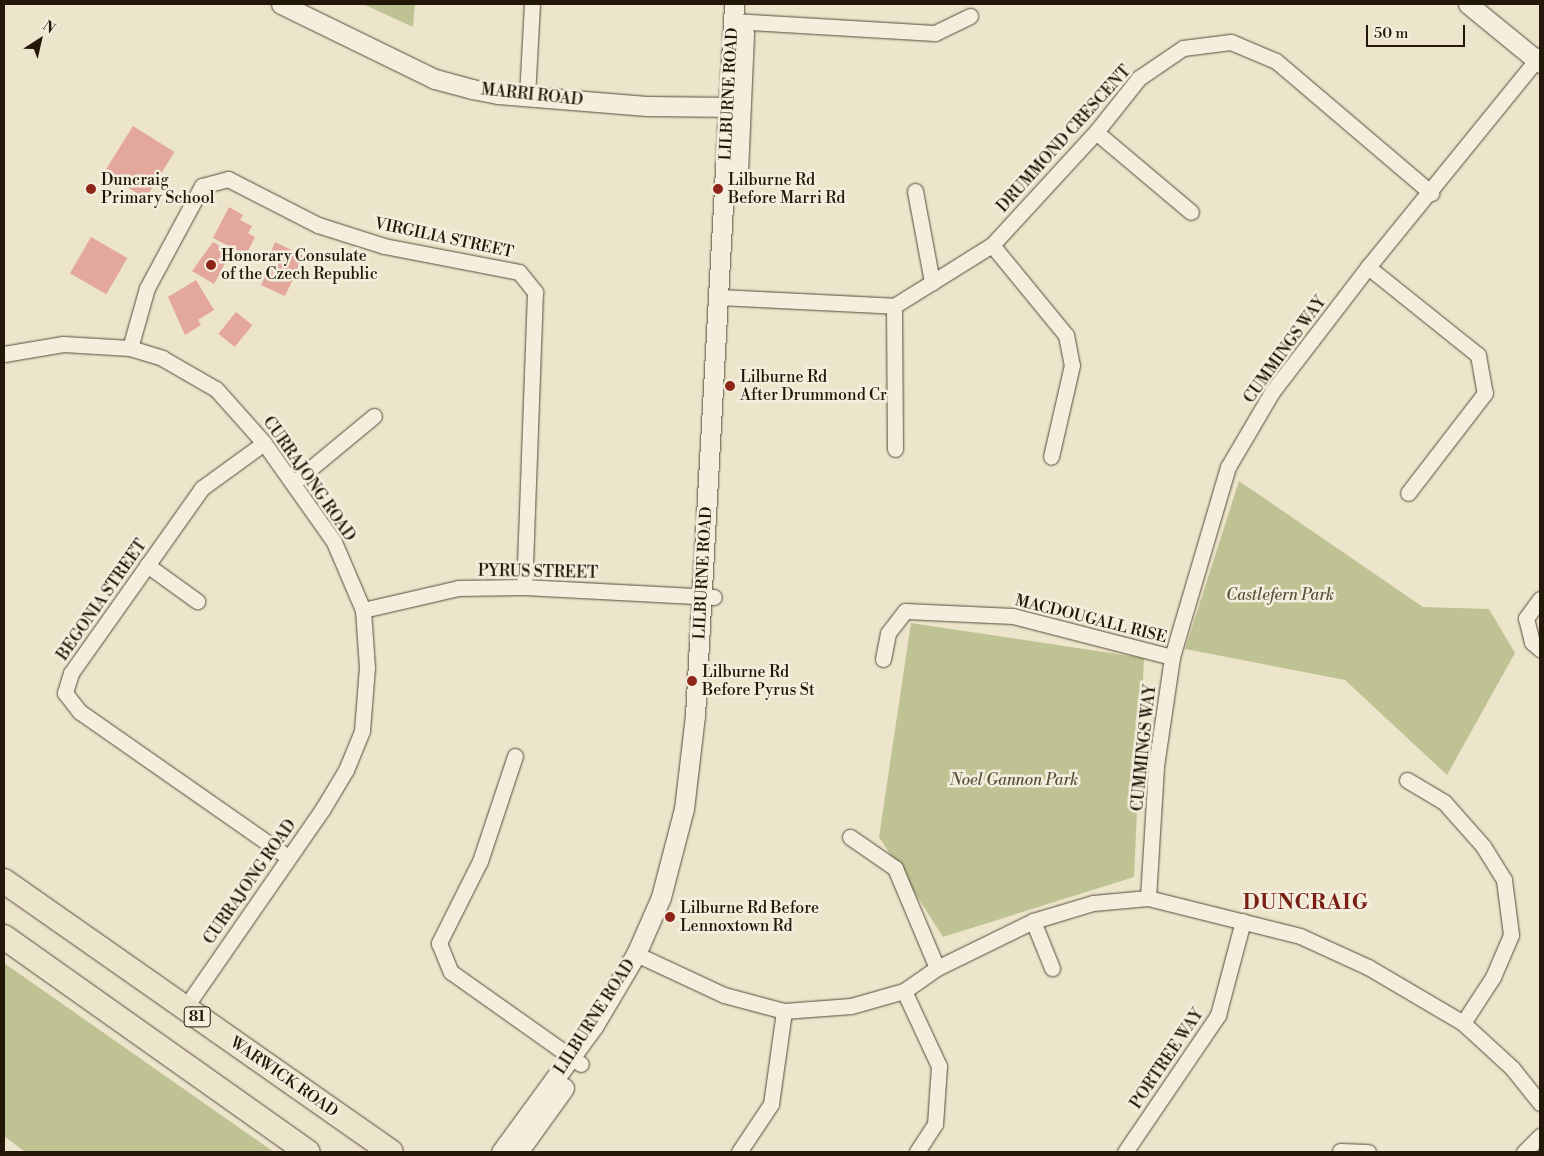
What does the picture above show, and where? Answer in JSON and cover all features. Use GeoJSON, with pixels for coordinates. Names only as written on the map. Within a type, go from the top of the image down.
{"type":"FeatureCollection","features":[{"type":"Feature","properties":{"kind":"main road","name":"WARWICK ROAD"},"geometry":{"type":"LineString","coordinates":[[4,881],[391,1152]]}},
{"type":"Feature","properties":{"kind":"main road"},"geometry":{"type":"LineString","coordinates":[[4,937],[308,1152]]}},
{"type":"Feature","properties":{"kind":"main road"},"geometry":{"type":"LineString","coordinates":[[326,1106],[354,1116],[408,1152]]}},
{"type":"Feature","properties":{"kind":"street","name":"MARRI ROAD"},"geometry":{"type":"LineString","coordinates":[[280,4],[435,79],[498,94],[647,106],[734,107]]}},
{"type":"Feature","properties":{"kind":"street"},"geometry":{"type":"LineString","coordinates":[[528,96],[532,4]]}},
{"type":"Feature","properties":{"kind":"street"},"geometry":{"type":"LineString","coordinates":[[1468,4],[1539,57]]}},
{"type":"Feature","properties":{"kind":"street"},"geometry":{"type":"LineString","coordinates":[[1486,4],[1539,57]]}},
{"type":"Feature","properties":{"kind":"street"},"geometry":{"type":"LineString","coordinates":[[739,13],[935,33],[970,16]]}},
{"type":"Feature","properties":{"kind":"street","name":"LILBURNE ROAD"},"geometry":{"type":"LineString","coordinates":[[518,1152],[664,922],[688,842],[704,727],[708,597],[739,13]]}},
{"type":"Feature","properties":{"kind":"street","name":"DRUMMOND CRESCENT"},"geometry":{"type":"LineString","coordinates":[[894,306],[992,245],[1096,132],[1139,78],[1183,48],[1231,42],[1276,61],[1430,193]]}},
{"type":"Feature","properties":{"kind":"street","name":"CUMMINGS WAY"},"geometry":{"type":"LineString","coordinates":[[1148,898],[1156,766],[1172,657],[1228,467],[1272,392],[1368,267],[1539,57]]}},
{"type":"Feature","properties":{"kind":"street"},"geometry":{"type":"LineString","coordinates":[[1096,132],[1191,212]]}},
{"type":"Feature","properties":{"kind":"street","name":"VIRGILIA STREET"},"geometry":{"type":"LineString","coordinates":[[130,348],[147,288],[202,186],[228,179],[318,225],[384,246],[519,272],[536,292],[524,587]]}},
{"type":"Feature","properties":{"kind":"street"},"geometry":{"type":"LineString","coordinates":[[915,191],[932,282]]}},
{"type":"Feature","properties":{"kind":"street"},"geometry":{"type":"LineString","coordinates":[[992,245],[1066,335],[1072,365],[1051,457]]}},
{"type":"Feature","properties":{"kind":"street"},"geometry":{"type":"LineString","coordinates":[[1368,267],[1478,355],[1482,374],[1485,393],[1408,493]]}},
{"type":"Feature","properties":{"kind":"street"},"geometry":{"type":"LineString","coordinates":[[725,298],[894,306],[895,449]]}},
{"type":"Feature","properties":{"kind":"street","name":"CURRAJONG ROAD"},"geometry":{"type":"LineString","coordinates":[[4,354],[63,344],[130,348],[162,358],[216,389],[264,443],[334,542],[363,610],[367,667],[362,731],[346,770],[322,810],[185,1008]]}},
{"type":"Feature","properties":{"kind":"street"},"geometry":{"type":"LineString","coordinates":[[293,483],[374,416]]}},
{"type":"Feature","properties":{"kind":"street","name":"BEGONIA STREET"},"geometry":{"type":"LineString","coordinates":[[264,443],[202,488],[71,673],[65,693],[80,712],[288,857]]}},
{"type":"Feature","properties":{"kind":"street"},"geometry":{"type":"LineString","coordinates":[[147,565],[196,601]]}},
{"type":"Feature","properties":{"kind":"street","name":"PYRUS STREET"},"geometry":{"type":"LineString","coordinates":[[363,610],[458,588],[524,587],[708,597]]}},
{"type":"Feature","properties":{"kind":"street"},"geometry":{"type":"LineString","coordinates":[[1540,599],[1526,618],[1532,642],[1540,649]]}},
{"type":"Feature","properties":{"kind":"street","name":"MACDOUGALL RISE"},"geometry":{"type":"LineString","coordinates":[[883,659],[888,633],[905,611],[1013,616],[1172,657]]}},
{"type":"Feature","properties":{"kind":"street"},"geometry":{"type":"LineString","coordinates":[[515,756],[480,861],[439,943],[450,972],[576,1060]]}},
{"type":"Feature","properties":{"kind":"street"},"geometry":{"type":"LineString","coordinates":[[1407,780],[1444,802],[1483,846],[1504,880],[1511,935],[1493,977],[1463,1023]]}},
{"type":"Feature","properties":{"kind":"street"},"geometry":{"type":"LineString","coordinates":[[850,837],[895,868],[937,968]]}},
{"type":"Feature","properties":{"kind":"street"},"geometry":{"type":"LineString","coordinates":[[641,957],[724,995],[784,1011],[852,1006],[904,991],[937,968],[1034,921],[1093,903],[1148,898],[1300,936],[1368,966],[1463,1023],[1512,1068],[1540,1103]]}},
{"type":"Feature","properties":{"kind":"street"},"geometry":{"type":"LineString","coordinates":[[1034,921],[1052,968]]}},
{"type":"Feature","properties":{"kind":"street","name":"PORTREE WAY"},"geometry":{"type":"LineString","coordinates":[[1125,1152],[1218,1015],[1243,921]]}},
{"type":"Feature","properties":{"kind":"street"},"geometry":{"type":"LineString","coordinates":[[904,991],[939,1066],[935,1124],[917,1152]]}},
{"type":"Feature","properties":{"kind":"street"},"geometry":{"type":"LineString","coordinates":[[739,1152],[771,1104],[784,1011]]}},
{"type":"Feature","properties":{"kind":"street","name":"LILBURNE ROAD"},"geometry":{"type":"LineString","coordinates":[[501,1152],[576,1060]]}},
{"type":"Feature","properties":{"kind":"street"},"geometry":{"type":"LineString","coordinates":[[1524,1152],[1540,1136]]}},
{"type":"Feature","properties":{"kind":"street"},"geometry":{"type":"LineString","coordinates":[[1340,1152],[1368,1152]]}},
{"type":"Feature","properties":{"kind":"green space"},"geometry":{"type":"Polygon","coordinates":[[[363,4],[415,4],[413,27],[363,4]]]}},
{"type":"Feature","properties":{"kind":"green space","name":"Castlefern Park"},"geometry":{"type":"Polygon","coordinates":[[[1239,481],[1423,607],[1489,609],[1515,653],[1447,775],[1345,680],[1185,649],[1239,481]]]}},
{"type":"Feature","properties":{"kind":"green space","name":"Noel Gannon Park"},"geometry":{"type":"Polygon","coordinates":[[[911,623],[1144,658],[1134,877],[943,937],[879,837],[911,623]]]}},
{"type":"Feature","properties":{"kind":"green space"},"geometry":{"type":"Polygon","coordinates":[[[4,963],[274,1152],[25,1152],[4,1136],[4,963]]]}},
{"type":"Feature","properties":{"kind":"building"},"geometry":{"type":"Polygon","coordinates":[[[133,126],[175,152],[145,199],[104,173],[133,126]]]}},
{"type":"Feature","properties":{"kind":"building"},"geometry":{"type":"Polygon","coordinates":[[[229,207],[243,215],[240,220],[252,226],[248,233],[255,237],[246,255],[213,238],[229,207]]]}},
{"type":"Feature","properties":{"kind":"building"},"geometry":{"type":"Polygon","coordinates":[[[91,237],[127,258],[106,294],[70,273],[91,237]]]}},
{"type":"Feature","properties":{"kind":"building"},"geometry":{"type":"Polygon","coordinates":[[[213,242],[231,252],[214,284],[192,271],[213,242]]]}},
{"type":"Feature","properties":{"kind":"building"},"geometry":{"type":"Polygon","coordinates":[[[275,242],[304,256],[285,296],[261,285],[269,268],[274,271],[279,258],[270,254],[275,242]]]}},
{"type":"Feature","properties":{"kind":"building"},"geometry":{"type":"Polygon","coordinates":[[[196,280],[214,310],[198,320],[201,325],[185,335],[168,297],[196,280]]]}},
{"type":"Feature","properties":{"kind":"building"},"geometry":{"type":"Polygon","coordinates":[[[236,312],[252,325],[235,347],[218,334],[236,312]]]}},
{"type":"Feature","properties":{"kind":"place","name":"Duncraig Primary School"},"geometry":{"type":"Point","coordinates":[91,189]}},
{"type":"Feature","properties":{"kind":"place","name":"Lilburne Rd Before Marri Rd"},"geometry":{"type":"Point","coordinates":[718,189]}},
{"type":"Feature","properties":{"kind":"place","name":"Honorary Consulate of the Czech Republic"},"geometry":{"type":"Point","coordinates":[211,265]}},
{"type":"Feature","properties":{"kind":"place","name":"Lilburne Rd After Drummond Cr"},"geometry":{"type":"Point","coordinates":[730,386]}},
{"type":"Feature","properties":{"kind":"place","name":"Lilburne Rd Before Pyrus St"},"geometry":{"type":"Point","coordinates":[692,681]}},
{"type":"Feature","properties":{"kind":"place","name":"Lilburne Rd Before Lennoxtown Rd"},"geometry":{"type":"Point","coordinates":[670,917]}},
{"type":"Feature","properties":{"kind":"district","name":"DUNCRAIG"},"geometry":{"type":"Point","coordinates":[1306,903]}}]}
